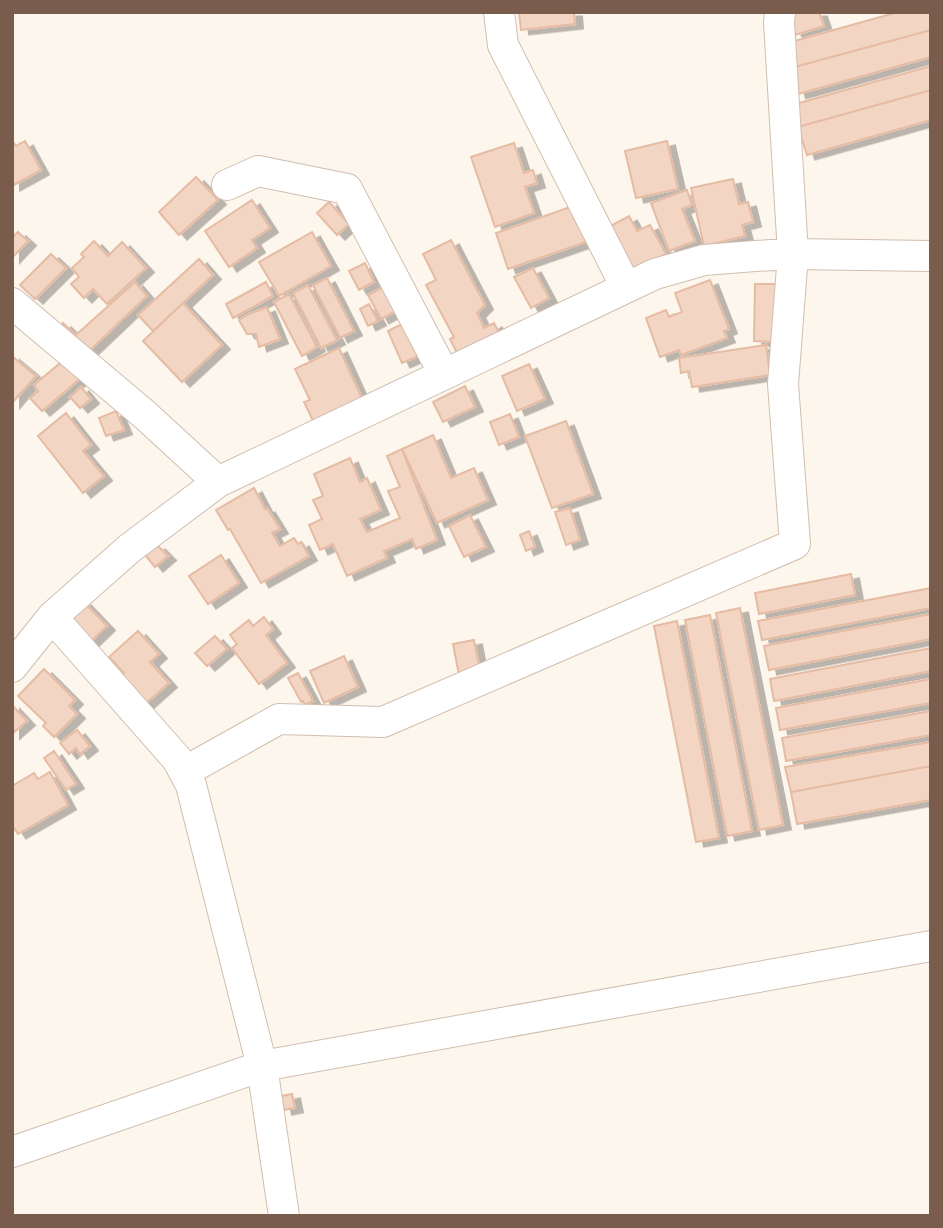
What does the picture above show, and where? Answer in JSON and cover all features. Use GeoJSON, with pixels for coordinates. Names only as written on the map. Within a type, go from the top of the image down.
{"type":"FeatureCollection","features":[{"type":"Feature","properties":{"kind":"street"},"geometry":{"type":"LineString","coordinates":[[499,12],[503,46],[626,287]]}},
{"type":"Feature","properties":{"kind":"street"},"geometry":{"type":"LineString","coordinates":[[184,772],[279,719],[383,722],[795,544],[783,384],[793,254],[780,12]]}},
{"type":"Feature","properties":{"kind":"street"},"geometry":{"type":"LineString","coordinates":[[227,185],[258,171],[347,189],[444,374]]}},
{"type":"Feature","properties":{"kind":"street"},"geometry":{"type":"LineString","coordinates":[[12,667],[52,617],[130,548],[218,482],[655,274],[704,261],[793,254],[931,256]]}},
{"type":"Feature","properties":{"kind":"street"},"geometry":{"type":"LineString","coordinates":[[12,303],[145,414],[218,482]]}},
{"type":"Feature","properties":{"kind":"street"},"geometry":{"type":"LineString","coordinates":[[52,617],[177,759],[191,785],[262,1066],[284,1216]]}},
{"type":"Feature","properties":{"kind":"street"},"geometry":{"type":"LineString","coordinates":[[12,1152],[262,1066],[931,946]]}},
{"type":"Feature","properties":{"kind":"building"},"geometry":{"type":"Polygon","coordinates":[[[519,12],[574,12],[575,24],[521,30],[519,12]]]}},
{"type":"Feature","properties":{"kind":"building"},"geometry":{"type":"Polygon","coordinates":[[[819,12],[824,26],[795,35],[788,13],[819,12]]]}},
{"type":"Feature","properties":{"kind":"building"},"geometry":{"type":"Polygon","coordinates":[[[898,12],[931,12],[931,30],[791,68],[784,44],[898,12]]]}},
{"type":"Feature","properties":{"kind":"building"},"geometry":{"type":"Polygon","coordinates":[[[931,30],[931,57],[798,94],[791,68],[931,30]]]}},
{"type":"Feature","properties":{"kind":"building"},"geometry":{"type":"Polygon","coordinates":[[[931,66],[931,90],[798,127],[792,105],[931,66]]]}},
{"type":"Feature","properties":{"kind":"building"},"geometry":{"type":"Polygon","coordinates":[[[931,90],[931,120],[807,155],[798,127],[931,90]]]}},
{"type":"Feature","properties":{"kind":"building"},"geometry":{"type":"Polygon","coordinates":[[[12,140],[16,146],[25,141],[41,170],[12,186],[12,140]]]}},
{"type":"Feature","properties":{"kind":"building"},"geometry":{"type":"Polygon","coordinates":[[[667,141],[678,189],[636,198],[625,151],[667,141]]]}},
{"type":"Feature","properties":{"kind":"building"},"geometry":{"type":"Polygon","coordinates":[[[514,143],[524,173],[533,170],[537,183],[525,187],[534,213],[495,227],[471,157],[514,143]]]}},
{"type":"Feature","properties":{"kind":"building"},"geometry":{"type":"Polygon","coordinates":[[[196,177],[218,200],[179,235],[159,212],[196,177]]]}},
{"type":"Feature","properties":{"kind":"building"},"geometry":{"type":"Polygon","coordinates":[[[733,179],[739,204],[748,202],[753,222],[742,225],[745,236],[704,246],[691,188],[733,179]]]}},
{"type":"Feature","properties":{"kind":"building"},"geometry":{"type":"Polygon","coordinates":[[[687,190],[692,205],[682,209],[695,241],[669,251],[651,203],[687,190]]]}},
{"type":"Feature","properties":{"kind":"building"},"geometry":{"type":"Polygon","coordinates":[[[252,200],[270,228],[252,240],[257,248],[229,267],[205,231],[252,200]]]}},
{"type":"Feature","properties":{"kind":"building"},"geometry":{"type":"Polygon","coordinates":[[[329,202],[349,224],[337,235],[317,213],[329,202]]]}},
{"type":"Feature","properties":{"kind":"building"},"geometry":{"type":"Polygon","coordinates":[[[573,206],[586,242],[508,269],[496,233],[573,206]]]}},
{"type":"Feature","properties":{"kind":"building"},"geometry":{"type":"Polygon","coordinates":[[[629,216],[637,231],[650,225],[666,254],[630,273],[601,231],[629,216]]]}},
{"type":"Feature","properties":{"kind":"building"},"geometry":{"type":"Polygon","coordinates":[[[18,232],[28,241],[12,258],[12,238],[18,232]]]}},
{"type":"Feature","properties":{"kind":"building"},"geometry":{"type":"Polygon","coordinates":[[[312,232],[331,266],[279,296],[259,262],[312,232]]]}},
{"type":"Feature","properties":{"kind":"building"},"geometry":{"type":"Polygon","coordinates":[[[451,240],[485,305],[477,313],[484,328],[494,323],[499,333],[521,321],[524,326],[460,359],[450,339],[454,337],[426,285],[436,280],[423,254],[451,240]]]}},
{"type":"Feature","properties":{"kind":"building"},"geometry":{"type":"Polygon","coordinates":[[[94,241],[108,256],[122,242],[146,268],[107,304],[93,289],[84,298],[71,284],[79,277],[72,268],[84,257],[81,254],[94,241]]]}},
{"type":"Feature","properties":{"kind":"building"},"geometry":{"type":"Polygon","coordinates":[[[51,254],[66,268],[35,299],[20,285],[51,254]]]}},
{"type":"Feature","properties":{"kind":"building"},"geometry":{"type":"Polygon","coordinates":[[[199,259],[213,275],[153,331],[138,315],[199,259]]]}},
{"type":"Feature","properties":{"kind":"building"},"geometry":{"type":"Polygon","coordinates":[[[365,263],[374,282],[359,290],[349,271],[365,263]]]}},
{"type":"Feature","properties":{"kind":"building"},"geometry":{"type":"Polygon","coordinates":[[[533,268],[549,298],[531,308],[514,277],[533,268]]]}},
{"type":"Feature","properties":{"kind":"building"},"geometry":{"type":"Polygon","coordinates":[[[327,278],[354,331],[340,338],[313,285],[327,278]]]}},
{"type":"Feature","properties":{"kind":"building"},"geometry":{"type":"Polygon","coordinates":[[[710,280],[729,329],[724,331],[727,338],[681,355],[679,350],[660,357],[646,318],[666,310],[669,317],[682,312],[675,293],[710,280]]]}},
{"type":"Feature","properties":{"kind":"building"},"geometry":{"type":"Polygon","coordinates":[[[135,282],[147,296],[85,355],[55,332],[63,323],[76,335],[135,282]]]}},
{"type":"Feature","properties":{"kind":"building"},"geometry":{"type":"Polygon","coordinates":[[[266,282],[273,296],[233,318],[226,304],[266,282]]]}},
{"type":"Feature","properties":{"kind":"building"},"geometry":{"type":"Polygon","coordinates":[[[755,284],[777,284],[776,342],[754,341],[755,284]]]}},
{"type":"Feature","properties":{"kind":"building"},"geometry":{"type":"Polygon","coordinates":[[[308,285],[337,340],[321,348],[293,293],[308,285]]]}},
{"type":"Feature","properties":{"kind":"building"},"geometry":{"type":"Polygon","coordinates":[[[383,287],[396,311],[381,319],[368,295],[383,287]]]}},
{"type":"Feature","properties":{"kind":"building"},"geometry":{"type":"Polygon","coordinates":[[[289,294],[317,347],[302,356],[274,302],[289,294]]]}},
{"type":"Feature","properties":{"kind":"building"},"geometry":{"type":"Polygon","coordinates":[[[183,303],[222,345],[182,382],[143,341],[183,303]]]}},
{"type":"Feature","properties":{"kind":"building"},"geometry":{"type":"Polygon","coordinates":[[[369,304],[378,321],[368,326],[360,309],[369,304]]]}},
{"type":"Feature","properties":{"kind":"building"},"geometry":{"type":"Polygon","coordinates":[[[267,307],[280,339],[259,347],[256,334],[247,334],[239,320],[267,307]]]}},
{"type":"Feature","properties":{"kind":"building"},"geometry":{"type":"Polygon","coordinates":[[[406,322],[421,355],[402,363],[388,331],[406,322]]]}},
{"type":"Feature","properties":{"kind":"building"},"geometry":{"type":"Polygon","coordinates":[[[766,345],[770,375],[692,387],[689,371],[681,373],[679,358],[766,345]]]}},
{"type":"Feature","properties":{"kind":"building"},"geometry":{"type":"Polygon","coordinates":[[[339,348],[365,405],[316,427],[304,402],[310,400],[295,369],[339,348]]]}},
{"type":"Feature","properties":{"kind":"building"},"geometry":{"type":"Polygon","coordinates":[[[12,356],[36,376],[12,403],[12,356]]]}},
{"type":"Feature","properties":{"kind":"building"},"geometry":{"type":"Polygon","coordinates":[[[65,359],[81,378],[42,411],[30,398],[38,391],[34,385],[65,359]]]}},
{"type":"Feature","properties":{"kind":"building"},"geometry":{"type":"Polygon","coordinates":[[[529,364],[545,399],[517,411],[502,376],[529,364]]]}},
{"type":"Feature","properties":{"kind":"building"},"geometry":{"type":"Polygon","coordinates":[[[465,386],[475,407],[443,422],[433,402],[465,386]]]}},
{"type":"Feature","properties":{"kind":"building"},"geometry":{"type":"Polygon","coordinates":[[[81,387],[91,399],[80,408],[70,397],[81,387]]]}},
{"type":"Feature","properties":{"kind":"building"},"geometry":{"type":"Polygon","coordinates":[[[116,411],[124,430],[106,436],[99,418],[116,411]]]}},
{"type":"Feature","properties":{"kind":"building"},"geometry":{"type":"Polygon","coordinates":[[[66,413],[91,445],[83,451],[104,476],[83,493],[38,436],[66,413]]]}},
{"type":"Feature","properties":{"kind":"building"},"geometry":{"type":"Polygon","coordinates":[[[510,414],[519,437],[499,445],[490,422],[510,414]]]}},
{"type":"Feature","properties":{"kind":"building"},"geometry":{"type":"Polygon","coordinates":[[[566,421],[593,494],[552,508],[525,436],[566,421]]]}},
{"type":"Feature","properties":{"kind":"building"},"geometry":{"type":"Polygon","coordinates":[[[433,435],[451,478],[474,468],[488,500],[437,523],[402,449],[433,435]]]}},
{"type":"Feature","properties":{"kind":"building"},"geometry":{"type":"Polygon","coordinates":[[[402,449],[437,540],[416,549],[412,539],[384,551],[387,558],[347,576],[333,544],[320,550],[309,525],[322,519],[313,500],[323,496],[314,474],[350,458],[360,482],[367,478],[381,510],[360,519],[367,532],[400,518],[388,491],[400,487],[387,456],[402,449]]]}},
{"type":"Feature","properties":{"kind":"building"},"geometry":{"type":"Polygon","coordinates":[[[254,488],[280,529],[272,533],[280,546],[294,538],[298,544],[301,542],[309,556],[261,583],[216,510],[254,488]]]}},
{"type":"Feature","properties":{"kind":"building"},"geometry":{"type":"Polygon","coordinates":[[[570,508],[580,540],[566,545],[555,512],[570,508]]]}},
{"type":"Feature","properties":{"kind":"building"},"geometry":{"type":"Polygon","coordinates":[[[470,515],[486,547],[464,557],[449,526],[470,515]]]}},
{"type":"Feature","properties":{"kind":"building"},"geometry":{"type":"Polygon","coordinates":[[[529,531],[535,547],[526,551],[520,535],[529,531]]]}},
{"type":"Feature","properties":{"kind":"building"},"geometry":{"type":"Polygon","coordinates":[[[157,545],[168,556],[155,567],[145,555],[157,545]]]}},
{"type":"Feature","properties":{"kind":"building"},"geometry":{"type":"Polygon","coordinates":[[[221,555],[239,583],[208,604],[189,576],[221,555]]]}},
{"type":"Feature","properties":{"kind":"building"},"geometry":{"type":"Polygon","coordinates":[[[851,574],[855,595],[759,614],[755,593],[851,574]]]}},
{"type":"Feature","properties":{"kind":"building"},"geometry":{"type":"Polygon","coordinates":[[[931,588],[931,608],[762,640],[758,621],[931,588]]]}},
{"type":"Feature","properties":{"kind":"building"},"geometry":{"type":"Polygon","coordinates":[[[83,601],[107,626],[87,645],[63,620],[83,601]]]}},
{"type":"Feature","properties":{"kind":"building"},"geometry":{"type":"Polygon","coordinates":[[[740,608],[783,825],[759,830],[716,613],[740,608]]]}},
{"type":"Feature","properties":{"kind":"building"},"geometry":{"type":"Polygon","coordinates":[[[931,614],[931,639],[769,670],[764,646],[931,614]]]}},
{"type":"Feature","properties":{"kind":"building"},"geometry":{"type":"Polygon","coordinates":[[[710,615],[752,831],[727,836],[685,620],[710,615]]]}},
{"type":"Feature","properties":{"kind":"building"},"geometry":{"type":"Polygon","coordinates":[[[264,617],[273,629],[266,635],[287,663],[259,684],[232,648],[237,644],[230,635],[249,620],[253,626],[264,617]]]}},
{"type":"Feature","properties":{"kind":"building"},"geometry":{"type":"Polygon","coordinates":[[[677,621],[719,838],[696,842],[654,626],[677,621]]]}},
{"type":"Feature","properties":{"kind":"building"},"geometry":{"type":"Polygon","coordinates":[[[138,631],[159,654],[150,662],[169,683],[144,705],[120,678],[124,673],[109,657],[138,631]]]}},
{"type":"Feature","properties":{"kind":"building"},"geometry":{"type":"Polygon","coordinates":[[[215,636],[227,649],[207,666],[195,653],[215,636]]]}},
{"type":"Feature","properties":{"kind":"building"},"geometry":{"type":"Polygon","coordinates":[[[474,640],[480,671],[459,675],[453,644],[474,640]]]}},
{"type":"Feature","properties":{"kind":"building"},"geometry":{"type":"Polygon","coordinates":[[[931,648],[931,671],[774,701],[770,679],[931,648]]]}},
{"type":"Feature","properties":{"kind":"building"},"geometry":{"type":"Polygon","coordinates":[[[344,656],[358,687],[324,703],[310,671],[344,656]]]}},
{"type":"Feature","properties":{"kind":"building"},"geometry":{"type":"Polygon","coordinates":[[[44,669],[75,700],[69,706],[77,714],[54,737],[43,726],[46,723],[18,696],[44,669]]]}},
{"type":"Feature","properties":{"kind":"building"},"geometry":{"type":"Polygon","coordinates":[[[298,673],[313,701],[305,705],[288,678],[298,673]]]}},
{"type":"Feature","properties":{"kind":"building"},"geometry":{"type":"Polygon","coordinates":[[[931,679],[931,703],[780,730],[776,708],[931,679]]]}},
{"type":"Feature","properties":{"kind":"building"},"geometry":{"type":"Polygon","coordinates":[[[12,705],[27,721],[12,734],[12,705]]]}},
{"type":"Feature","properties":{"kind":"building"},"geometry":{"type":"Polygon","coordinates":[[[931,711],[931,735],[786,761],[782,738],[931,711]]]}},
{"type":"Feature","properties":{"kind":"building"},"geometry":{"type":"Polygon","coordinates":[[[77,730],[90,746],[80,754],[76,748],[69,754],[60,743],[77,730]]]}},
{"type":"Feature","properties":{"kind":"building"},"geometry":{"type":"Polygon","coordinates":[[[931,742],[931,766],[791,792],[785,767],[931,742]]]}},
{"type":"Feature","properties":{"kind":"building"},"geometry":{"type":"Polygon","coordinates":[[[54,751],[76,784],[66,790],[44,758],[54,751]]]}},
{"type":"Feature","properties":{"kind":"building"},"geometry":{"type":"Polygon","coordinates":[[[931,766],[931,800],[797,824],[791,792],[931,766]]]}},
{"type":"Feature","properties":{"kind":"building"},"geometry":{"type":"Polygon","coordinates":[[[50,772],[68,805],[18,834],[12,825],[12,786],[34,773],[38,779],[50,772]]]}},
{"type":"Feature","properties":{"kind":"building"},"geometry":{"type":"Polygon","coordinates":[[[292,1094],[295,1108],[284,1110],[281,1096],[292,1094]]]}}]}
